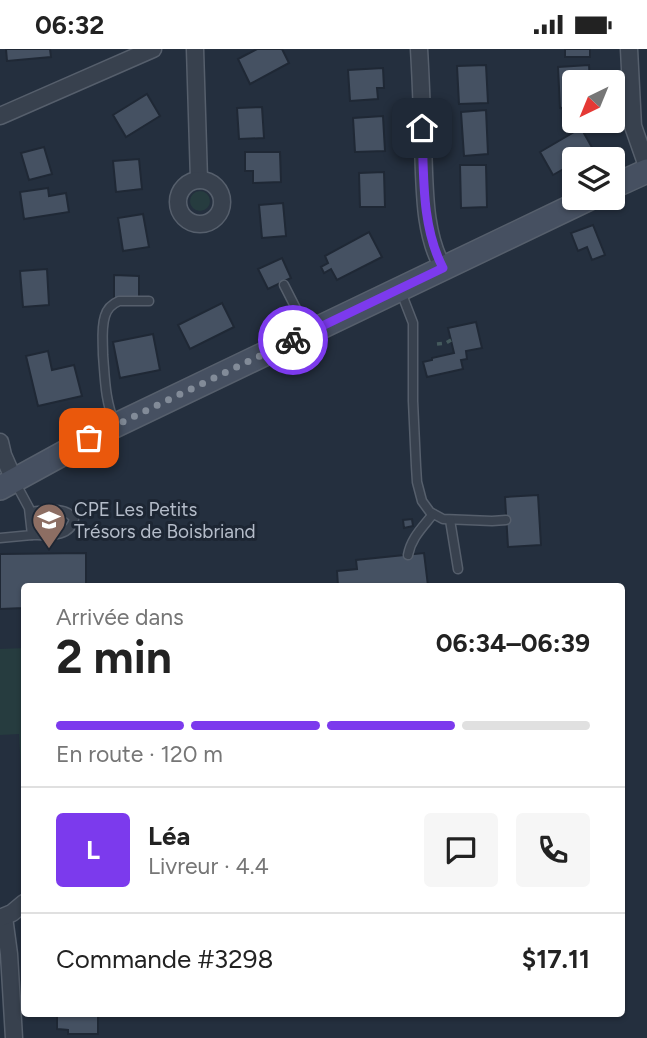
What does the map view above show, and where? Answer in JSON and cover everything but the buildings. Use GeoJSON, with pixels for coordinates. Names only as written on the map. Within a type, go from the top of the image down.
{"type":"FeatureCollection","features":[{"type":"Feature","properties":{"kind":"main road"},"geometry":{"type":"LineString","coordinates":[[625,180],[647,168]]}},
{"type":"Feature","properties":{"kind":"main road"},"geometry":{"type":"LineString","coordinates":[[7,484],[115,425],[565,210]]}},
{"type":"Feature","properties":{"kind":"street"},"geometry":{"type":"LineString","coordinates":[[0,116],[153,49]]}},
{"type":"Feature","properties":{"kind":"street"},"geometry":{"type":"LineString","coordinates":[[195,49],[199,180]]}},
{"type":"Feature","properties":{"kind":"street"},"geometry":{"type":"LineString","coordinates":[[419,49],[426,201],[430,231],[443,268]]}},
{"type":"Feature","properties":{"kind":"street"},"geometry":{"type":"LineString","coordinates":[[629,49],[633,126],[647,168]]}},
{"type":"Feature","properties":{"kind":"street"},"geometry":{"type":"LineString","coordinates":[[0,442],[7,484]]}},
{"type":"Feature","properties":{"kind":"street"},"geometry":{"type":"LineString","coordinates":[[14,1038],[11,954],[2,918],[21,906]]}},
{"type":"Feature","properties":{"kind":"lane"},"geometry":{"type":"LineString","coordinates":[[284,285],[308,333]]}},
{"type":"Feature","properties":{"kind":"lane"},"geometry":{"type":"LineString","coordinates":[[400,289],[413,323],[417,482],[422,501],[433,514],[443,519],[506,520]]}},
{"type":"Feature","properties":{"kind":"lane"},"geometry":{"type":"LineString","coordinates":[[115,425],[105,391],[102,339],[104,320],[106,314],[119,301],[149,301]]}},
{"type":"Feature","properties":{"kind":"lane"},"geometry":{"type":"LineString","coordinates":[[7,484],[30,512],[32,535]]}},
{"type":"Feature","properties":{"kind":"lane"},"geometry":{"type":"LineString","coordinates":[[0,538],[59,534],[72,527],[74,519],[64,511],[30,512]]}},
{"type":"Feature","properties":{"kind":"lane"},"geometry":{"type":"LineString","coordinates":[[408,555],[419,531],[433,514]]}},
{"type":"Feature","properties":{"kind":"lane"},"geometry":{"type":"LineString","coordinates":[[450,520],[458,569]]}},
{"type":"Feature","properties":{"kind":"path"},"geometry":{"type":"LineString","coordinates":[[437,344],[451,340]]}},
{"type":"Feature","properties":{"kind":"green space"},"geometry":{"type":"Polygon","coordinates":[[[196,191],[204,191],[210,201],[204,211],[196,211],[190,205],[190,197],[196,191]]]}},
{"type":"Feature","properties":{"kind":"green space"},"geometry":{"type":"Polygon","coordinates":[[[21,648],[21,770],[19,734],[0,735],[0,649],[21,648]]]}},
{"type":"Feature","properties":{"kind":"way so far"},"geometry":{"type":"LineString","coordinates":[[89,438],[293,340]]}},
{"type":"Feature","properties":{"kind":"place","name":"CPE Les Petits Trésors de Boisbriand"},"geometry":{"type":"Point","coordinates":[49,550]}},
{"type":"Feature","properties":{"kind":"route"},"geometry":{"type":"LineString","coordinates":[[293,340],[443,268],[428,223],[422,128]]}}]}
